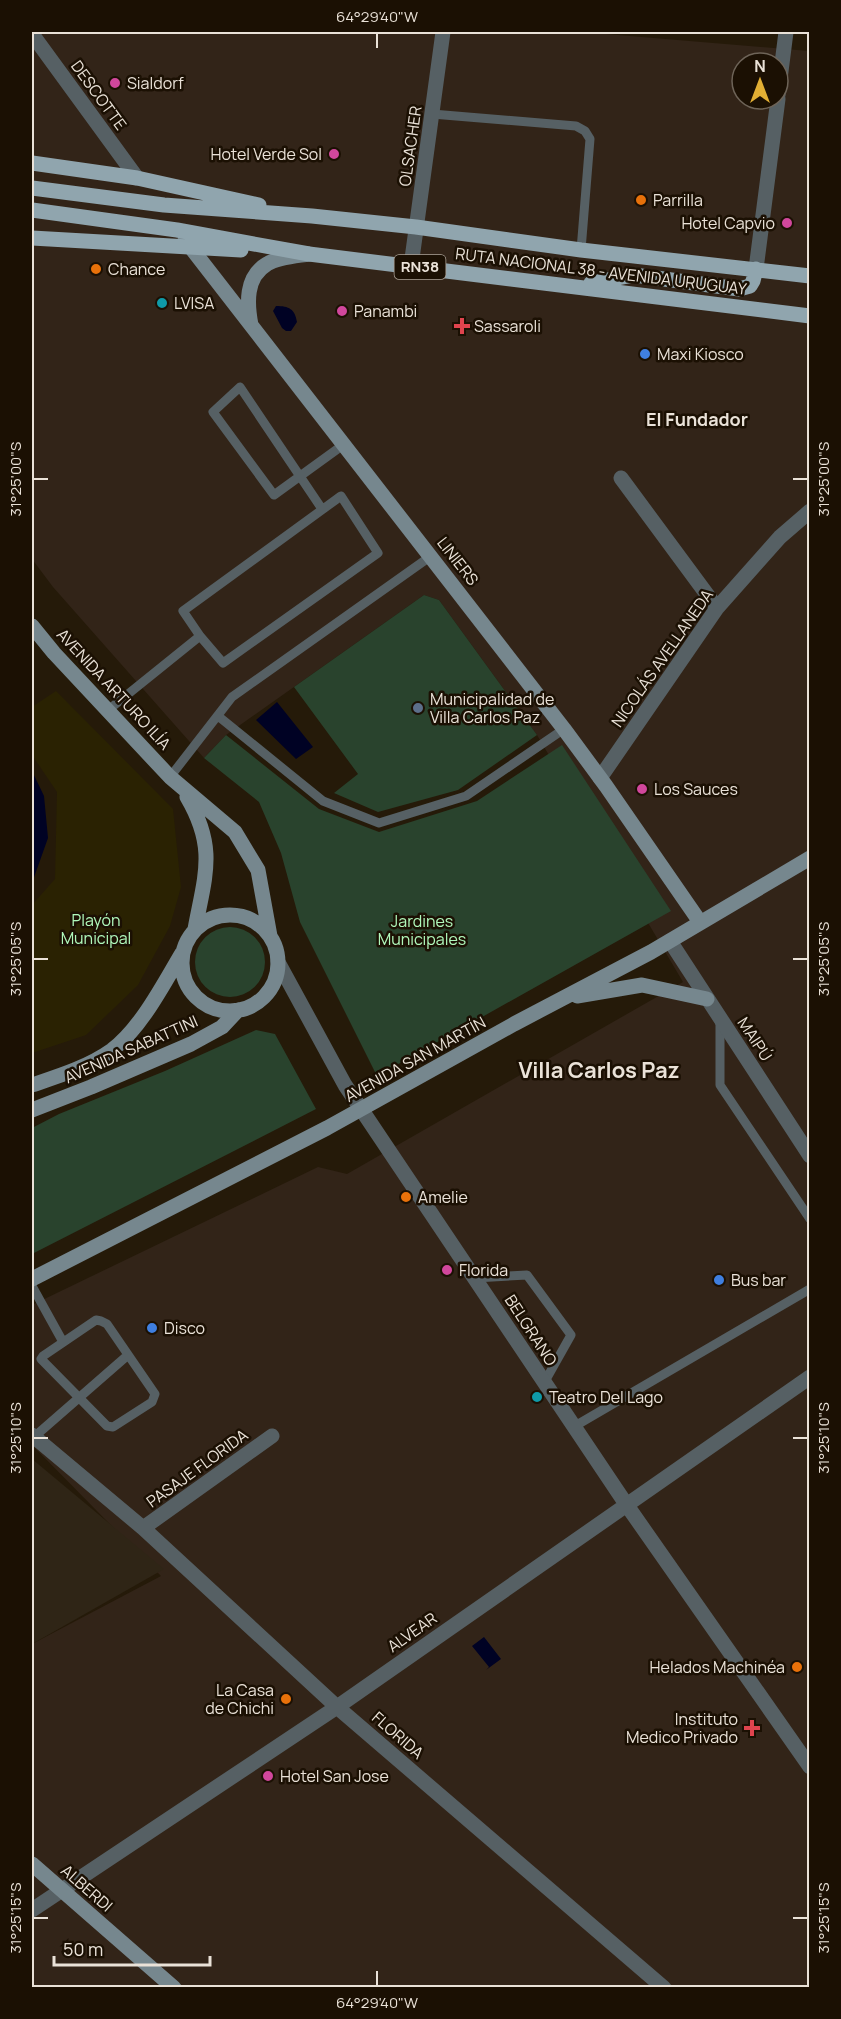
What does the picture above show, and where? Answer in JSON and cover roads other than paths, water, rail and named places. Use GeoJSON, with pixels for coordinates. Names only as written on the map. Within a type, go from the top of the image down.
{"type":"FeatureCollection","features":[{"type":"Feature","properties":{"kind":"main road"},"geometry":{"type":"LineString","coordinates":[[32,163],[137,178],[312,216]]}},
{"type":"Feature","properties":{"kind":"main road","name":"RUTA NACIONAL 38 - AVENIDA URUGUAY"},"geometry":{"type":"LineString","coordinates":[[32,188],[164,205],[312,216],[416,227],[580,250],[810,276]]}},
{"type":"Feature","properties":{"kind":"main road","name":"RUTA NACIONAL 38 - AVENIDA URUGUAY"},"geometry":{"type":"LineString","coordinates":[[32,210],[177,230],[309,254],[810,316]]}},
{"type":"Feature","properties":{"kind":"main road","name":"LINIERS"},"geometry":{"type":"LineString","coordinates":[[177,230],[564,729],[700,922]]}},
{"type":"Feature","properties":{"kind":"main road"},"geometry":{"type":"LineString","coordinates":[[32,238],[309,254]]}},
{"type":"Feature","properties":{"kind":"main road"},"geometry":{"type":"LineString","coordinates":[[251,328],[248,297],[253,279],[267,264],[309,254]]}},
{"type":"Feature","properties":{"kind":"main road"},"geometry":{"type":"LineString","coordinates":[[576,286],[634,275],[739,289],[750,286],[756,269]]}},
{"type":"Feature","properties":{"kind":"main road","name":"AVENIDA ARTURO ILÍA"},"geometry":{"type":"LineString","coordinates":[[32,626],[107,711],[170,777]]}},
{"type":"Feature","properties":{"kind":"main road"},"geometry":{"type":"LineString","coordinates":[[170,777],[235,832],[247,851],[258,870],[270,936],[276,948],[278,962],[277,975],[272,988],[257,1002],[238,1010],[223,1011],[208,1006],[195,997],[186,984],[182,969],[182,953],[195,929],[206,921],[220,916],[234,915],[255,922],[270,936]]}},
{"type":"Feature","properties":{"kind":"main road"},"geometry":{"type":"LineString","coordinates":[[183,789],[198,815],[205,837],[207,858],[195,929]]}},
{"type":"Feature","properties":{"kind":"main road","name":"AVENIDA SAN MARTÍN"},"geometry":{"type":"LineString","coordinates":[[32,1279],[361,1109],[670,941],[810,858]]}},
{"type":"Feature","properties":{"kind":"main road","name":"AVENIDA SABATTINI"},"geometry":{"type":"LineString","coordinates":[[32,1085],[78,1068],[118,1045],[144,1013],[182,953]]}},
{"type":"Feature","properties":{"kind":"main road"},"geometry":{"type":"LineString","coordinates":[[560,1000],[642,986],[707,999]]}},
{"type":"Feature","properties":{"kind":"main road","name":"AVENIDA SABATTINI"},"geometry":{"type":"LineString","coordinates":[[32,1110],[191,1044],[222,1027],[238,1010]]}},
{"type":"Feature","properties":{"kind":"main road","name":"ALBERDI"},"geometry":{"type":"LineString","coordinates":[[32,1864],[174,1988]]}},
{"type":"Feature","properties":{"kind":"street","name":"OLSACHER"},"geometry":{"type":"LineString","coordinates":[[411,266],[443,32]]}},
{"type":"Feature","properties":{"kind":"street"},"geometry":{"type":"LineString","coordinates":[[784,51],[786,32]]}},
{"type":"Feature","properties":{"kind":"street","name":"DESCOTTE"},"geometry":{"type":"LineString","coordinates":[[32,34],[137,178]]}},
{"type":"Feature","properties":{"kind":"street"},"geometry":{"type":"LineString","coordinates":[[756,269],[776,111]]}},
{"type":"Feature","properties":{"kind":"street"},"geometry":{"type":"LineString","coordinates":[[621,478],[717,608]]}},
{"type":"Feature","properties":{"kind":"street","name":"NICOLÁS AVELLANEDA"},"geometry":{"type":"LineString","coordinates":[[600,778],[717,608],[780,537],[810,511]]}},
{"type":"Feature","properties":{"kind":"street","name":"MAIPÚ"},"geometry":{"type":"LineString","coordinates":[[670,941],[810,1156]]}},
{"type":"Feature","properties":{"kind":"street","name":"BELGRANO"},"geometry":{"type":"LineString","coordinates":[[278,962],[345,1085],[626,1504],[810,1767]]}},
{"type":"Feature","properties":{"kind":"street","name":"ALVEAR"},"geometry":{"type":"LineString","coordinates":[[32,1910],[337,1707],[810,1377]]}},
{"type":"Feature","properties":{"kind":"street","name":"FLORIDA"},"geometry":{"type":"LineString","coordinates":[[33,1436],[143,1528],[337,1707],[664,1988]]}},
{"type":"Feature","properties":{"kind":"street","name":"PASAJE FLORIDA"},"geometry":{"type":"LineString","coordinates":[[143,1528],[272,1436]]}},
{"type":"Feature","properties":{"kind":"lane"},"geometry":{"type":"LineString","coordinates":[[432,114],[576,126],[585,131],[590,139],[580,250]]}},
{"type":"Feature","properties":{"kind":"lane"},"geometry":{"type":"LineString","coordinates":[[322,508],[300,476],[240,387],[213,412],[274,495],[300,476],[343,445]]}},
{"type":"Feature","properties":{"kind":"lane"},"geometry":{"type":"LineString","coordinates":[[341,496],[378,553],[223,663],[200,636],[183,611],[341,496]]}},
{"type":"Feature","properties":{"kind":"lane"},"geometry":{"type":"LineString","coordinates":[[170,777],[232,698],[431,556]]}},
{"type":"Feature","properties":{"kind":"lane"},"geometry":{"type":"LineString","coordinates":[[107,711],[200,636]]}},
{"type":"Feature","properties":{"kind":"lane"},"geometry":{"type":"LineString","coordinates":[[218,716],[323,801],[378,823],[466,796],[564,729]]}},
{"type":"Feature","properties":{"kind":"lane"},"geometry":{"type":"LineString","coordinates":[[720,1017],[720,1085],[810,1219]]}},
{"type":"Feature","properties":{"kind":"lane"},"geometry":{"type":"LineString","coordinates":[[475,1278],[528,1275],[571,1335],[544,1383]]}},
{"type":"Feature","properties":{"kind":"lane"},"geometry":{"type":"LineString","coordinates":[[32,1286],[63,1342]]}},
{"type":"Feature","properties":{"kind":"lane"},"geometry":{"type":"LineString","coordinates":[[575,1426],[810,1289]]}},
{"type":"Feature","properties":{"kind":"lane"},"geometry":{"type":"LineString","coordinates":[[96,1320],[107,1324],[128,1355],[155,1394],[152,1402],[113,1426],[109,1426],[42,1362],[43,1356],[96,1320]]}},
{"type":"Feature","properties":{"kind":"lane"},"geometry":{"type":"LineString","coordinates":[[33,1436],[128,1355]]}},
{"type":"Feature","properties":{"kind":"water"},"geometry":{"type":"Polygon","coordinates":[[[276,306],[288,308],[295,314],[297,322],[291,331],[282,328],[273,311],[276,306]]]}},
{"type":"Feature","properties":{"kind":"water"},"geometry":{"type":"Polygon","coordinates":[[[277,702],[313,747],[296,759],[256,720],[277,702]]]}},
{"type":"Feature","properties":{"kind":"water"},"geometry":{"type":"Polygon","coordinates":[[[32,771],[44,796],[48,838],[32,883],[32,771]]]}},
{"type":"Feature","properties":{"kind":"water"},"geometry":{"type":"Polygon","coordinates":[[[484,1637],[501,1659],[486,1670],[489,1667],[472,1646],[484,1637]]]}},
{"type":"Feature","properties":{"kind":"place","name":"Sialdorf"},"geometry":{"type":"Point","coordinates":[115,83]}},
{"type":"Feature","properties":{"kind":"place","name":"Hotel Verde Sol"},"geometry":{"type":"Point","coordinates":[334,154]}},
{"type":"Feature","properties":{"kind":"place","name":"Parrilla"},"geometry":{"type":"Point","coordinates":[641,200]}},
{"type":"Feature","properties":{"kind":"place","name":"Hotel Capvio"},"geometry":{"type":"Point","coordinates":[787,223]}},
{"type":"Feature","properties":{"kind":"place","name":"Chance"},"geometry":{"type":"Point","coordinates":[96,269]}},
{"type":"Feature","properties":{"kind":"place","name":"LVISA"},"geometry":{"type":"Point","coordinates":[162,303]}},
{"type":"Feature","properties":{"kind":"place","name":"Panambi"},"geometry":{"type":"Point","coordinates":[342,311]}},
{"type":"Feature","properties":{"kind":"place","name":"Sassaroli"},"geometry":{"type":"Point","coordinates":[462,326]}},
{"type":"Feature","properties":{"kind":"place","name":"Maxi Kiosco"},"geometry":{"type":"Point","coordinates":[645,354]}},
{"type":"Feature","properties":{"kind":"place","name":"Municipalidad de Villa Carlos Paz"},"geometry":{"type":"Point","coordinates":[418,708]}},
{"type":"Feature","properties":{"kind":"place","name":"Los Sauces"},"geometry":{"type":"Point","coordinates":[642,789]}},
{"type":"Feature","properties":{"kind":"place","name":"Amelie"},"geometry":{"type":"Point","coordinates":[406,1197]}},
{"type":"Feature","properties":{"kind":"place","name":"Florida"},"geometry":{"type":"Point","coordinates":[447,1270]}},
{"type":"Feature","properties":{"kind":"place","name":"Bus bar"},"geometry":{"type":"Point","coordinates":[719,1280]}},
{"type":"Feature","properties":{"kind":"place","name":"Disco"},"geometry":{"type":"Point","coordinates":[152,1328]}},
{"type":"Feature","properties":{"kind":"place","name":"Teatro Del Lago"},"geometry":{"type":"Point","coordinates":[537,1397]}},
{"type":"Feature","properties":{"kind":"place","name":"Helados Machinéa"},"geometry":{"type":"Point","coordinates":[797,1667]}},
{"type":"Feature","properties":{"kind":"place","name":"La Casa de Chichi"},"geometry":{"type":"Point","coordinates":[286,1699]}},
{"type":"Feature","properties":{"kind":"place","name":"Instituto Medico Privado"},"geometry":{"type":"Point","coordinates":[752,1728]}},
{"type":"Feature","properties":{"kind":"place","name":"Hotel San Jose"},"geometry":{"type":"Point","coordinates":[268,1776]}},
{"type":"Feature","properties":{"kind":"district","name":"El Fundador"},"geometry":{"type":"Point","coordinates":[697,420]}},
{"type":"Feature","properties":{"kind":"district","name":"Villa Carlos Paz"},"geometry":{"type":"Point","coordinates":[599,1070]}},
{"type":"Feature","properties":{"kind":"park label","name":"Playón Municipal"},"geometry":{"type":"Point","coordinates":[96,929]}},
{"type":"Feature","properties":{"kind":"park label","name":"Jardines Municipales"},"geometry":{"type":"Point","coordinates":[422,930]}}]}
